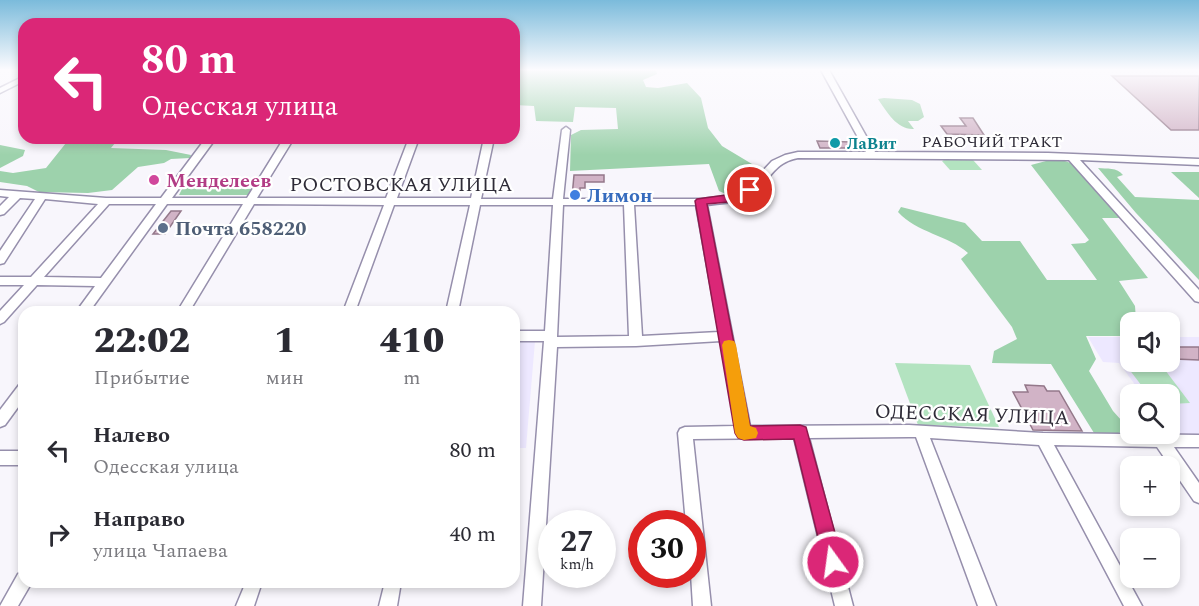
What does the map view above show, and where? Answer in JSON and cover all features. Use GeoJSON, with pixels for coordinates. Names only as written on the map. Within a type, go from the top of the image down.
{"type":"FeatureCollection","features":[{"type":"Feature","properties":{"kind":"street"},"geometry":{"type":"LineString","coordinates":[[840,98],[872,156]]}},
{"type":"Feature","properties":{"kind":"street"},"geometry":{"type":"LineString","coordinates":[[532,606],[551,339],[558,202],[566,130]]}},
{"type":"Feature","properties":{"kind":"street"},"geometry":{"type":"LineString","coordinates":[[86,306],[207,144]]}},
{"type":"Feature","properties":{"kind":"street"},"geometry":{"type":"LineString","coordinates":[[187,306],[285,144]]}},
{"type":"Feature","properties":{"kind":"street"},"geometry":{"type":"LineString","coordinates":[[351,306],[412,144]]}},
{"type":"Feature","properties":{"kind":"street"},"geometry":{"type":"LineString","coordinates":[[453,306],[488,144]]}},
{"type":"Feature","properties":{"kind":"street","name":"РАБОЧИЙ ТРАКТ"},"geometry":{"type":"LineString","coordinates":[[785,157],[810,154],[1072,157],[1199,162]]}},
{"type":"Feature","properties":{"kind":"street","name":"РОСТОВСКАЯ УЛИЦА"},"geometry":{"type":"LineString","coordinates":[[0,193],[106,201],[474,203],[701,201],[728,199],[750,190],[768,168],[785,157]]}},
{"type":"Feature","properties":{"kind":"street"},"geometry":{"type":"LineString","coordinates":[[1072,157],[1199,298]]}},
{"type":"Feature","properties":{"kind":"street"},"geometry":{"type":"LineString","coordinates":[[0,212],[16,196]]}},
{"type":"Feature","properties":{"kind":"street"},"geometry":{"type":"LineString","coordinates":[[0,260],[41,197]]}},
{"type":"Feature","properties":{"kind":"street"},"geometry":{"type":"LineString","coordinates":[[0,319],[106,201]]}},
{"type":"Feature","properties":{"kind":"street"},"geometry":{"type":"LineString","coordinates":[[701,201],[744,433]]}},
{"type":"Feature","properties":{"kind":"street"},"geometry":{"type":"LineString","coordinates":[[629,202],[636,341]]}},
{"type":"Feature","properties":{"kind":"street"},"geometry":{"type":"LineString","coordinates":[[0,281],[103,282]]}},
{"type":"Feature","properties":{"kind":"street"},"geometry":{"type":"LineString","coordinates":[[520,336],[636,341],[727,336]]}},
{"type":"Feature","properties":{"kind":"street"},"geometry":{"type":"LineString","coordinates":[[0,421],[18,397]]}},
{"type":"Feature","properties":{"kind":"street","name":"ОДЕССКАЯ УЛИЦА"},"geometry":{"type":"LineString","coordinates":[[702,606],[685,433],[909,431],[1043,439],[1120,439]]}},
{"type":"Feature","properties":{"kind":"street"},"geometry":{"type":"LineString","coordinates":[[800,432],[844,606]]}},
{"type":"Feature","properties":{"kind":"street"},"geometry":{"type":"LineString","coordinates":[[921,433],[987,606]]}},
{"type":"Feature","properties":{"kind":"street"},"geometry":{"type":"LineString","coordinates":[[1043,439],[1133,606]]}},
{"type":"Feature","properties":{"kind":"street","name":"ОДЕССКАЯ УЛИЦА"},"geometry":{"type":"LineString","coordinates":[[1180,440],[1199,441]]}},
{"type":"Feature","properties":{"kind":"street"},"geometry":{"type":"LineString","coordinates":[[1163,444],[1199,496]]}},
{"type":"Feature","properties":{"kind":"street"},"geometry":{"type":"LineString","coordinates":[[0,458],[18,458]]}},
{"type":"Feature","properties":{"kind":"street"},"geometry":{"type":"LineString","coordinates":[[8,606],[19,588]]}},
{"type":"Feature","properties":{"kind":"street"},"geometry":{"type":"LineString","coordinates":[[245,606],[252,588]]}},
{"type":"Feature","properties":{"kind":"street"},"geometry":{"type":"LineString","coordinates":[[387,606],[392,588]]}},
{"type":"Feature","properties":{"kind":"shaded area"},"geometry":{"type":"Polygon","coordinates":[[[1088,337],[1120,337],[1120,364],[1103,362],[1088,337]]]}},
{"type":"Feature","properties":{"kind":"shaded area"},"geometry":{"type":"Polygon","coordinates":[[[1180,337],[1199,337],[1199,436],[1180,435],[1180,384],[1135,384],[1126,372],[1180,372],[1180,337]]]}},
{"type":"Feature","properties":{"kind":"shaded area"},"geometry":{"type":"Polygon","coordinates":[[[520,341],[535,341],[526,448],[520,448],[520,341]]]}},
{"type":"Feature","properties":{"kind":"green space"},"geometry":{"type":"Polygon","coordinates":[[[520,98],[701,98],[708,128],[722,146],[757,167],[744,187],[728,195],[719,191],[709,164],[570,171],[571,135],[581,130],[618,129],[616,108],[575,107],[573,122],[536,121],[534,106],[520,105],[520,98]]]}},
{"type":"Feature","properties":{"kind":"green space"},"geometry":{"type":"Polygon","coordinates":[[[878,99],[912,100],[920,104],[924,117],[918,121],[908,121],[914,129],[902,127],[878,99]]]}},
{"type":"Feature","properties":{"kind":"green space"},"geometry":{"type":"Polygon","coordinates":[[[65,144],[114,144],[111,148],[166,150],[191,155],[190,158],[171,159],[164,163],[138,167],[112,190],[88,193],[39,192],[27,186],[0,182],[0,171],[13,173],[46,168],[65,144]]]}},
{"type":"Feature","properties":{"kind":"green space"},"geometry":{"type":"Polygon","coordinates":[[[0,145],[25,150],[23,156],[0,168],[0,145]]]}},
{"type":"Feature","properties":{"kind":"green space"},"geometry":{"type":"Polygon","coordinates":[[[973,160],[982,170],[950,170],[942,161],[973,160]]]}},
{"type":"Feature","properties":{"kind":"green space"},"geometry":{"type":"Polygon","coordinates":[[[1046,161],[1065,161],[1076,165],[1122,218],[1102,218],[1148,278],[1119,281],[1135,306],[1135,312],[1120,312],[1120,336],[1086,336],[1096,359],[1089,371],[1120,419],[1120,433],[1094,433],[1051,364],[992,363],[994,351],[1017,339],[1012,327],[961,259],[968,253],[951,242],[914,225],[898,212],[901,207],[965,223],[982,241],[1020,241],[1047,280],[1097,280],[1071,244],[1085,243],[1089,240],[1031,165],[1046,161]]]}},
{"type":"Feature","properties":{"kind":"green space"},"geometry":{"type":"Polygon","coordinates":[[[1098,168],[1121,172],[1123,175],[1117,177],[1135,197],[1199,200],[1199,280],[1136,213],[1098,168]]]}},
{"type":"Feature","properties":{"kind":"green space"},"geometry":{"type":"Polygon","coordinates":[[[1171,172],[1199,172],[1199,198],[1171,172]]]}},
{"type":"Feature","properties":{"kind":"green space"},"geometry":{"type":"Polygon","coordinates":[[[185,183],[194,183],[204,187],[252,189],[248,195],[179,195],[185,183]]]}},
{"type":"Feature","properties":{"kind":"green space"},"geometry":{"type":"Polygon","coordinates":[[[895,363],[970,365],[999,427],[918,425],[895,363]]]}},
{"type":"Feature","properties":{"kind":"green space"},"geometry":{"type":"Polygon","coordinates":[[[1131,372],[1167,372],[1176,384],[1140,384],[1131,372]]]}},
{"type":"Feature","properties":{"kind":"green space"},"geometry":{"type":"Polygon","coordinates":[[[1180,390],[1190,403],[1180,404],[1180,390]]]}},
{"type":"Feature","properties":{"kind":"building"},"geometry":{"type":"Polygon","coordinates":[[[1136,98],[1199,98],[1199,130],[1171,130],[1136,98]]]}},
{"type":"Feature","properties":{"kind":"building"},"geometry":{"type":"Polygon","coordinates":[[[960,118],[973,118],[984,135],[947,134],[941,126],[966,126],[960,118]]]}},
{"type":"Feature","properties":{"kind":"building","name":"ЛаВит"},"geometry":{"type":"Polygon","coordinates":[[[817,141],[852,142],[855,148],[820,148],[817,141]]]}},
{"type":"Feature","properties":{"kind":"building"},"geometry":{"type":"Polygon","coordinates":[[[574,175],[604,175],[604,182],[585,182],[585,188],[580,188],[580,197],[572,197],[574,175]]]}},
{"type":"Feature","properties":{"kind":"building"},"geometry":{"type":"Polygon","coordinates":[[[171,211],[181,211],[165,234],[153,234],[171,211]]]}},
{"type":"Feature","properties":{"kind":"building"},"geometry":{"type":"Polygon","coordinates":[[[1180,347],[1199,347],[1199,360],[1180,359],[1180,347]]]}},
{"type":"Feature","properties":{"kind":"building"},"geometry":{"type":"Polygon","coordinates":[[[1025,385],[1044,386],[1047,391],[1059,391],[1082,431],[1033,430],[1013,392],[1028,392],[1025,385]]]}},
{"type":"Feature","properties":{"kind":"slow traffic"},"geometry":{"type":"LineString","coordinates":[[729,345],[744,433],[750,433]]}},
{"type":"Feature","properties":{"kind":"place","name":"ЛаВит"},"geometry":{"type":"Point","coordinates":[835,143]}},
{"type":"Feature","properties":{"kind":"place","name":"Менделеев"},"geometry":{"type":"Point","coordinates":[154,180]}},
{"type":"Feature","properties":{"kind":"place","name":"Лимон"},"geometry":{"type":"Point","coordinates":[575,195]}},
{"type":"Feature","properties":{"kind":"place","name":"Почта 658220"},"geometry":{"type":"Point","coordinates":[163,228]}},
{"type":"Feature","properties":{"kind":"route"},"geometry":{"type":"LineString","coordinates":[[750,190],[728,199],[701,201],[744,433],[800,432],[833,562]]}}]}
